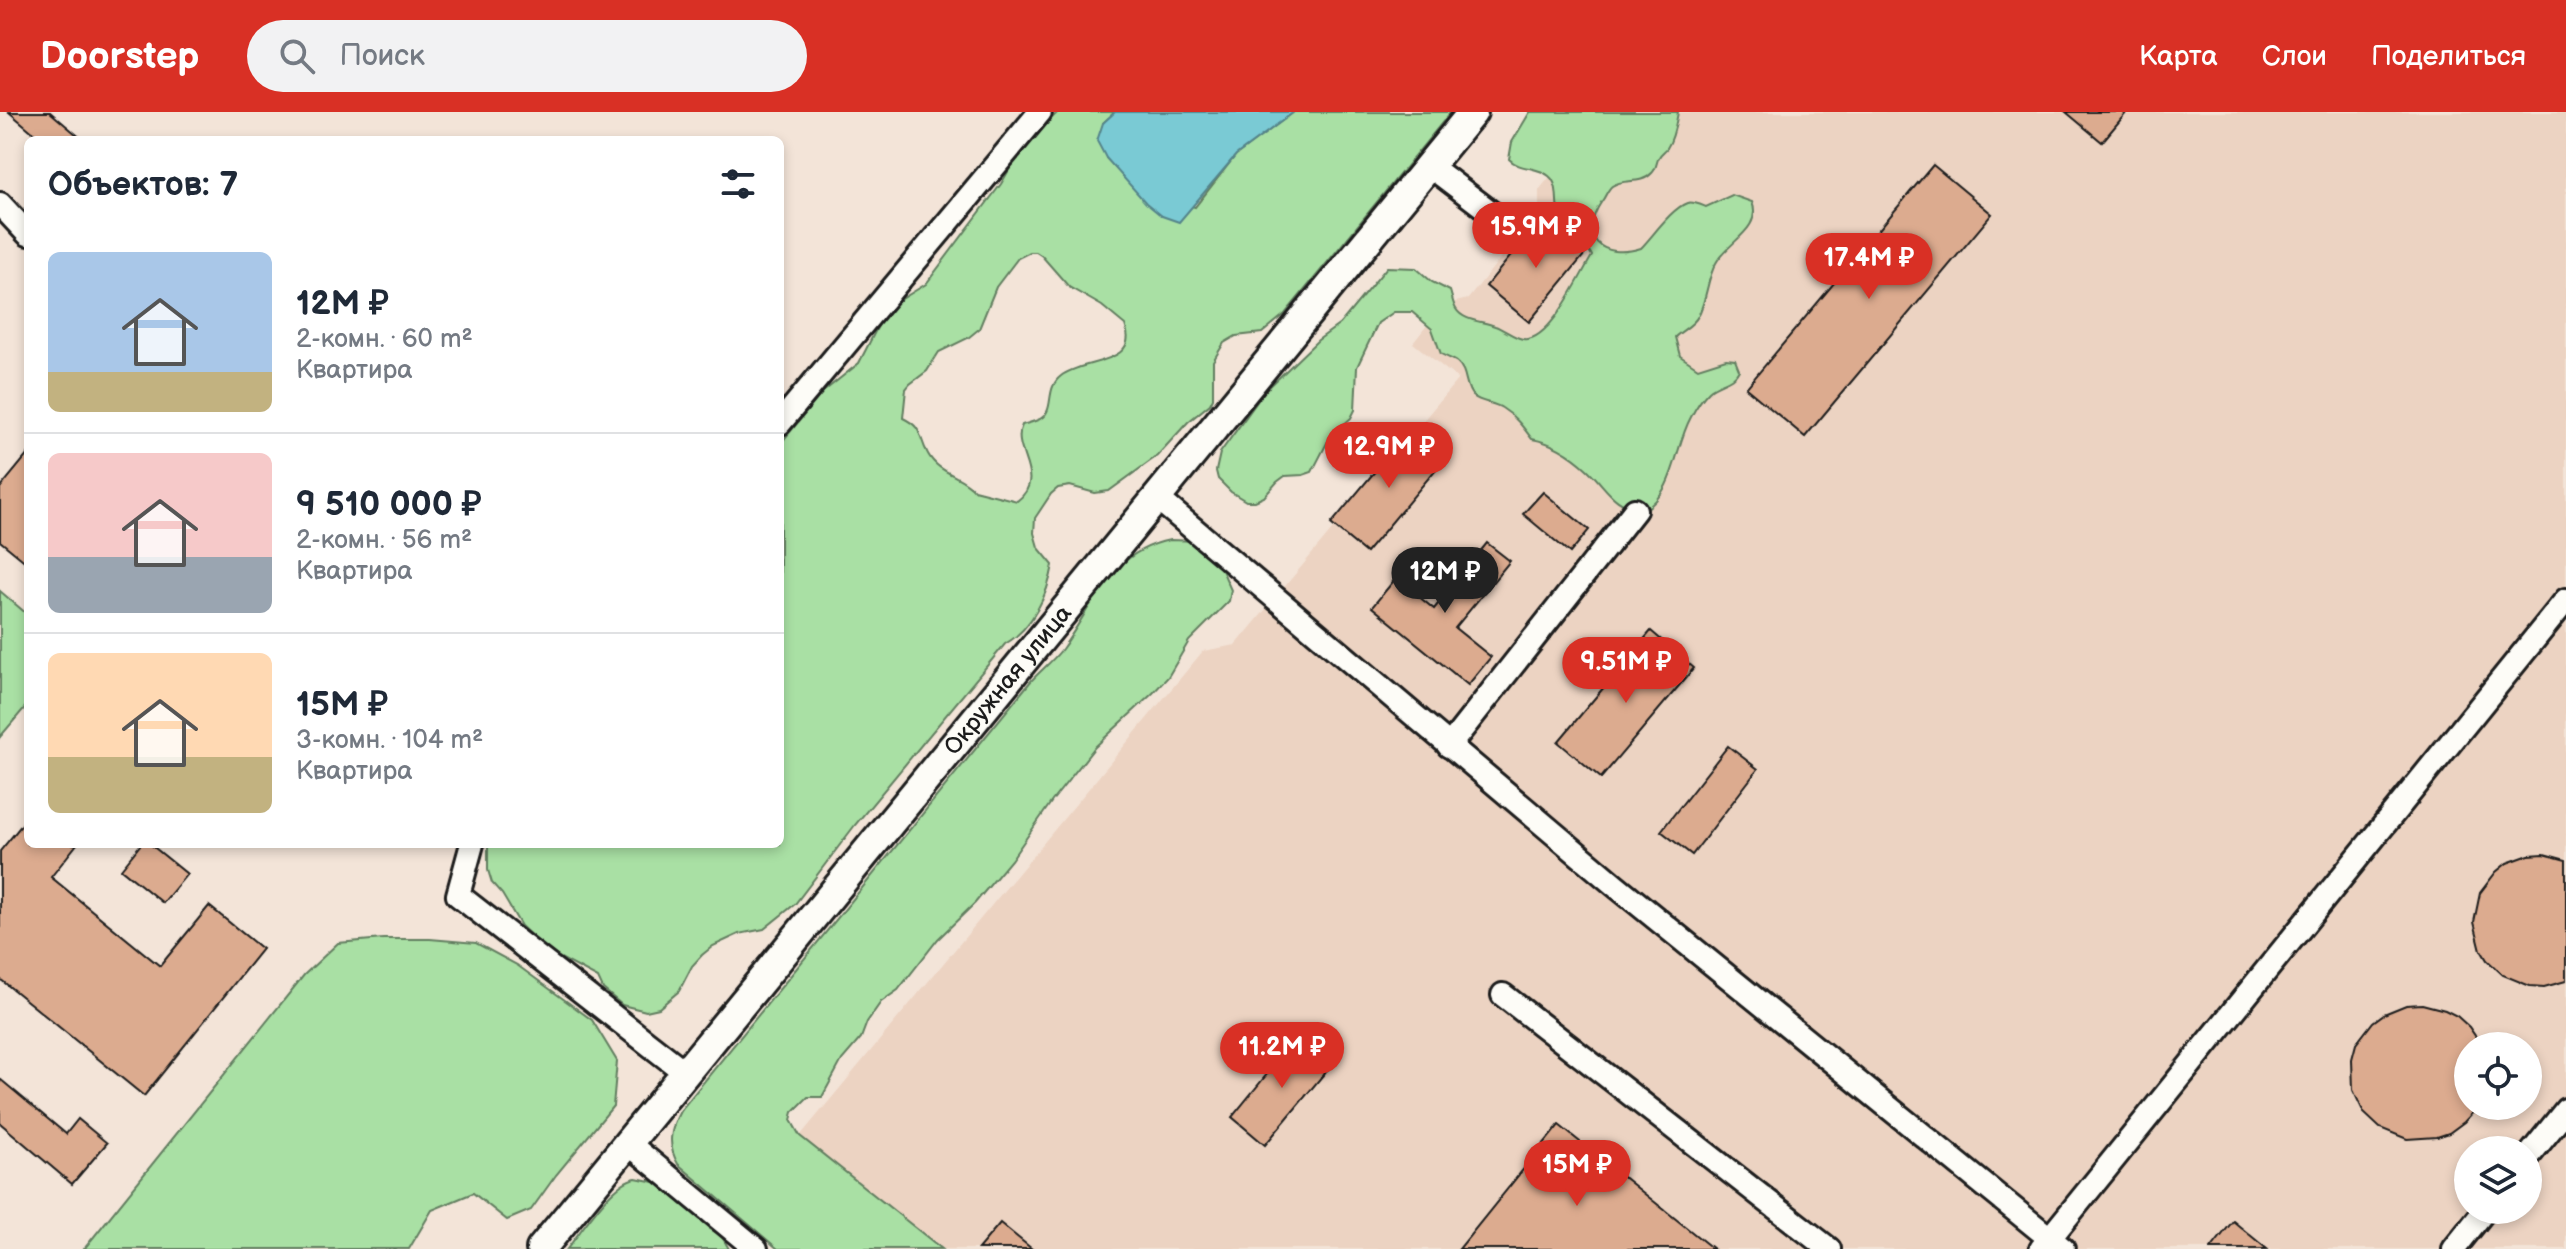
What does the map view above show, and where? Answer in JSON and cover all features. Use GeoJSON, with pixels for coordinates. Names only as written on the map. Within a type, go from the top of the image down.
{"type":"FeatureCollection","features":[{"type":"Feature","properties":{"kind":"main road","name":"Окружная улица"},"geometry":{"type":"LineString","coordinates":[[541,1249],[1473,112]]}},
{"type":"Feature","properties":{"kind":"lane"},"geometry":{"type":"LineString","coordinates":[[784,418],[1040,112]]}},
{"type":"Feature","properties":{"kind":"lane"},"geometry":{"type":"LineString","coordinates":[[1430,166],[1497,217]]}},
{"type":"Feature","properties":{"kind":"lane"},"geometry":{"type":"LineString","coordinates":[[0,204],[24,230]]}},
{"type":"Feature","properties":{"kind":"lane"},"geometry":{"type":"LineString","coordinates":[[1157,498],[1639,905],[2051,1246],[2566,600]]}},
{"type":"Feature","properties":{"kind":"lane"},"geometry":{"type":"LineString","coordinates":[[1449,746],[1635,510]]}},
{"type":"Feature","properties":{"kind":"lane"},"geometry":{"type":"LineString","coordinates":[[471,848],[458,895],[686,1073]]}},
{"type":"Feature","properties":{"kind":"lane"},"geometry":{"type":"LineString","coordinates":[[1503,995],[1829,1249]]}},
{"type":"Feature","properties":{"kind":"lane"},"geometry":{"type":"LineString","coordinates":[[2542,1140],[2566,1110]]}},
{"type":"Feature","properties":{"kind":"lane"},"geometry":{"type":"LineString","coordinates":[[628,1143],[756,1249]]}},
{"type":"Feature","properties":{"kind":"lane"},"geometry":{"type":"LineString","coordinates":[[2454,1249],[2474,1224]]}},
{"type":"Feature","properties":{"kind":"shaded area"},"geometry":{"type":"Polygon","coordinates":[[[1603,112],[2566,112],[2566,1249],[942,1249],[800,1136],[1203,651],[1236,645],[1458,379],[1413,343],[1443,305],[1468,299],[1539,210],[1539,190],[1603,112]]]}},
{"type":"Feature","properties":{"kind":"green space"},"geometry":{"type":"Polygon","coordinates":[[[1058,112],[1115,112],[1103,123],[1106,158],[1133,187],[1195,207],[1236,155],[1294,112],[1451,112],[1285,314],[1262,333],[1236,336],[1224,343],[1213,361],[1213,398],[1210,404],[1188,422],[1157,456],[1109,491],[1095,493],[1070,486],[1058,488],[1051,494],[1035,518],[1034,533],[1038,547],[1053,565],[1047,587],[1031,620],[1005,644],[855,825],[795,904],[764,929],[739,934],[713,946],[692,966],[679,991],[659,1008],[646,1011],[622,1005],[603,989],[598,978],[549,952],[521,926],[492,883],[488,870],[488,848],[784,848],[784,439],[823,392],[859,363],[892,305],[926,284],[1001,184],[1036,128],[1058,112]],[[1030,252],[1018,258],[996,287],[979,329],[939,352],[927,371],[906,389],[903,418],[918,429],[928,454],[938,466],[974,490],[1017,501],[1026,492],[1029,483],[1021,444],[1022,425],[1045,415],[1053,387],[1061,376],[1117,354],[1125,347],[1128,338],[1125,325],[1102,306],[1069,287],[1042,256],[1030,252]]]}},
{"type":"Feature","properties":{"kind":"green space"},"geometry":{"type":"Polygon","coordinates":[[[1530,112],[1678,112],[1671,140],[1654,171],[1642,179],[1612,186],[1595,214],[1593,235],[1605,248],[1627,251],[1641,248],[1669,217],[1687,203],[1706,207],[1732,195],[1752,202],[1753,220],[1716,263],[1696,319],[1675,337],[1680,356],[1698,368],[1726,359],[1735,360],[1739,370],[1733,378],[1709,391],[1697,407],[1685,429],[1662,492],[1643,511],[1624,505],[1569,455],[1548,443],[1532,439],[1507,411],[1473,396],[1460,366],[1441,354],[1432,329],[1412,312],[1394,312],[1378,323],[1357,367],[1355,410],[1351,418],[1330,437],[1312,472],[1285,476],[1264,497],[1255,501],[1246,501],[1231,492],[1218,479],[1216,471],[1220,453],[1264,392],[1318,340],[1340,324],[1387,267],[1416,268],[1432,282],[1450,291],[1456,309],[1463,316],[1523,339],[1533,337],[1554,320],[1592,256],[1560,218],[1553,180],[1544,173],[1509,159],[1512,142],[1530,112]]]}},
{"type":"Feature","properties":{"kind":"green space"},"geometry":{"type":"Polygon","coordinates":[[[1170,540],[1199,541],[1223,572],[1231,590],[1229,601],[1189,641],[1168,677],[1095,747],[975,903],[938,939],[898,990],[881,1002],[867,1022],[861,1038],[842,1060],[822,1097],[808,1097],[793,1112],[791,1120],[800,1136],[942,1249],[778,1249],[678,1164],[671,1138],[680,1111],[1031,681],[1058,653],[1117,568],[1149,546],[1170,540]]]}},
{"type":"Feature","properties":{"kind":"green space"},"geometry":{"type":"Polygon","coordinates":[[[0,591],[24,612],[24,709],[0,737],[0,591]]]}},
{"type":"Feature","properties":{"kind":"green space"},"geometry":{"type":"Polygon","coordinates":[[[383,939],[476,943],[517,965],[592,1020],[617,1061],[613,1106],[531,1210],[507,1220],[473,1193],[432,1210],[409,1249],[84,1249],[304,975],[338,943],[383,939]]]}},
{"type":"Feature","properties":{"kind":"green space"},"geometry":{"type":"Polygon","coordinates":[[[636,1178],[664,1184],[710,1223],[710,1229],[721,1235],[729,1249],[567,1249],[608,1197],[627,1181],[636,1178]]]}},
{"type":"Feature","properties":{"kind":"water"},"geometry":{"type":"Polygon","coordinates":[[[1115,112],[1294,112],[1236,155],[1179,222],[1162,216],[1146,203],[1106,158],[1097,141],[1103,123],[1115,112]]]}},
{"type":"Feature","properties":{"kind":"building"},"geometry":{"type":"Polygon","coordinates":[[[9,112],[50,112],[78,136],[37,136],[9,112]]]}},
{"type":"Feature","properties":{"kind":"building"},"geometry":{"type":"Polygon","coordinates":[[[2066,112],[2127,112],[2102,142],[2066,112]]]}},
{"type":"Feature","properties":{"kind":"building"},"geometry":{"type":"Polygon","coordinates":[[[1933,165],[1992,214],[1805,437],[1746,388],[1933,165]]]}},
{"type":"Feature","properties":{"kind":"building"},"geometry":{"type":"Polygon","coordinates":[[[1542,218],[1585,254],[1529,322],[1486,286],[1542,218]]]}},
{"type":"Feature","properties":{"kind":"building"},"geometry":{"type":"Polygon","coordinates":[[[1412,427],[1447,456],[1366,553],[1331,524],[1412,427]]]}},
{"type":"Feature","properties":{"kind":"building"},"geometry":{"type":"Polygon","coordinates":[[[24,459],[24,561],[0,541],[0,488],[24,459]]]}},
{"type":"Feature","properties":{"kind":"building"},"geometry":{"type":"Polygon","coordinates":[[[1543,492],[1589,530],[1570,553],[1523,514],[1543,492]]]}},
{"type":"Feature","properties":{"kind":"building"},"geometry":{"type":"Polygon","coordinates":[[[1487,543],[1510,561],[1455,628],[1491,657],[1468,685],[1372,607],[1396,578],[1434,609],[1487,543]]]}},
{"type":"Feature","properties":{"kind":"building"},"geometry":{"type":"Polygon","coordinates":[[[1651,631],[1694,668],[1601,778],[1558,742],[1651,631]]]}},
{"type":"Feature","properties":{"kind":"building"},"geometry":{"type":"Polygon","coordinates":[[[1728,746],[1758,769],[1692,855],[1661,831],[1728,746]]]}},
{"type":"Feature","properties":{"kind":"building"},"geometry":{"type":"Polygon","coordinates":[[[24,822],[24,848],[74,848],[51,877],[160,966],[209,906],[262,949],[144,1096],[0,979],[0,851],[24,822]]]}},
{"type":"Feature","properties":{"kind":"building"},"geometry":{"type":"Polygon","coordinates":[[[138,848],[155,848],[187,874],[163,903],[121,869],[138,848]]]}},
{"type":"Feature","properties":{"kind":"building"},"geometry":{"type":"Polygon","coordinates":[[[2544,854],[2566,860],[2566,981],[2544,987],[2530,986],[2503,975],[2481,950],[2474,922],[2480,893],[2496,872],[2507,863],[2529,855],[2544,854]]]}},
{"type":"Feature","properties":{"kind":"building"},"geometry":{"type":"Polygon","coordinates":[[[2422,1004],[2445,1010],[2457,1016],[2472,1032],[2454,1032],[2454,1120],[2466,1120],[2449,1133],[2437,1137],[2407,1139],[2380,1128],[2364,1113],[2353,1090],[2352,1059],[2356,1044],[2373,1022],[2406,1005],[2422,1004]]]}},
{"type":"Feature","properties":{"kind":"building"},"geometry":{"type":"Polygon","coordinates":[[[1299,1035],[1333,1063],[1265,1145],[1232,1117],[1299,1035]]]}},
{"type":"Feature","properties":{"kind":"building"},"geometry":{"type":"Polygon","coordinates":[[[0,1079],[66,1134],[78,1119],[107,1143],[72,1184],[0,1123],[0,1079]]]}},
{"type":"Feature","properties":{"kind":"building"},"geometry":{"type":"Polygon","coordinates":[[[1559,1125],[1713,1249],[1459,1249],[1559,1125]]]}},
{"type":"Feature","properties":{"kind":"building"},"geometry":{"type":"Polygon","coordinates":[[[2233,1221],[2267,1249],[2211,1249],[2233,1221]]]}},
{"type":"Feature","properties":{"kind":"building"},"geometry":{"type":"Polygon","coordinates":[[[1000,1223],[1032,1249],[978,1249],[1000,1223]]]}}]}
